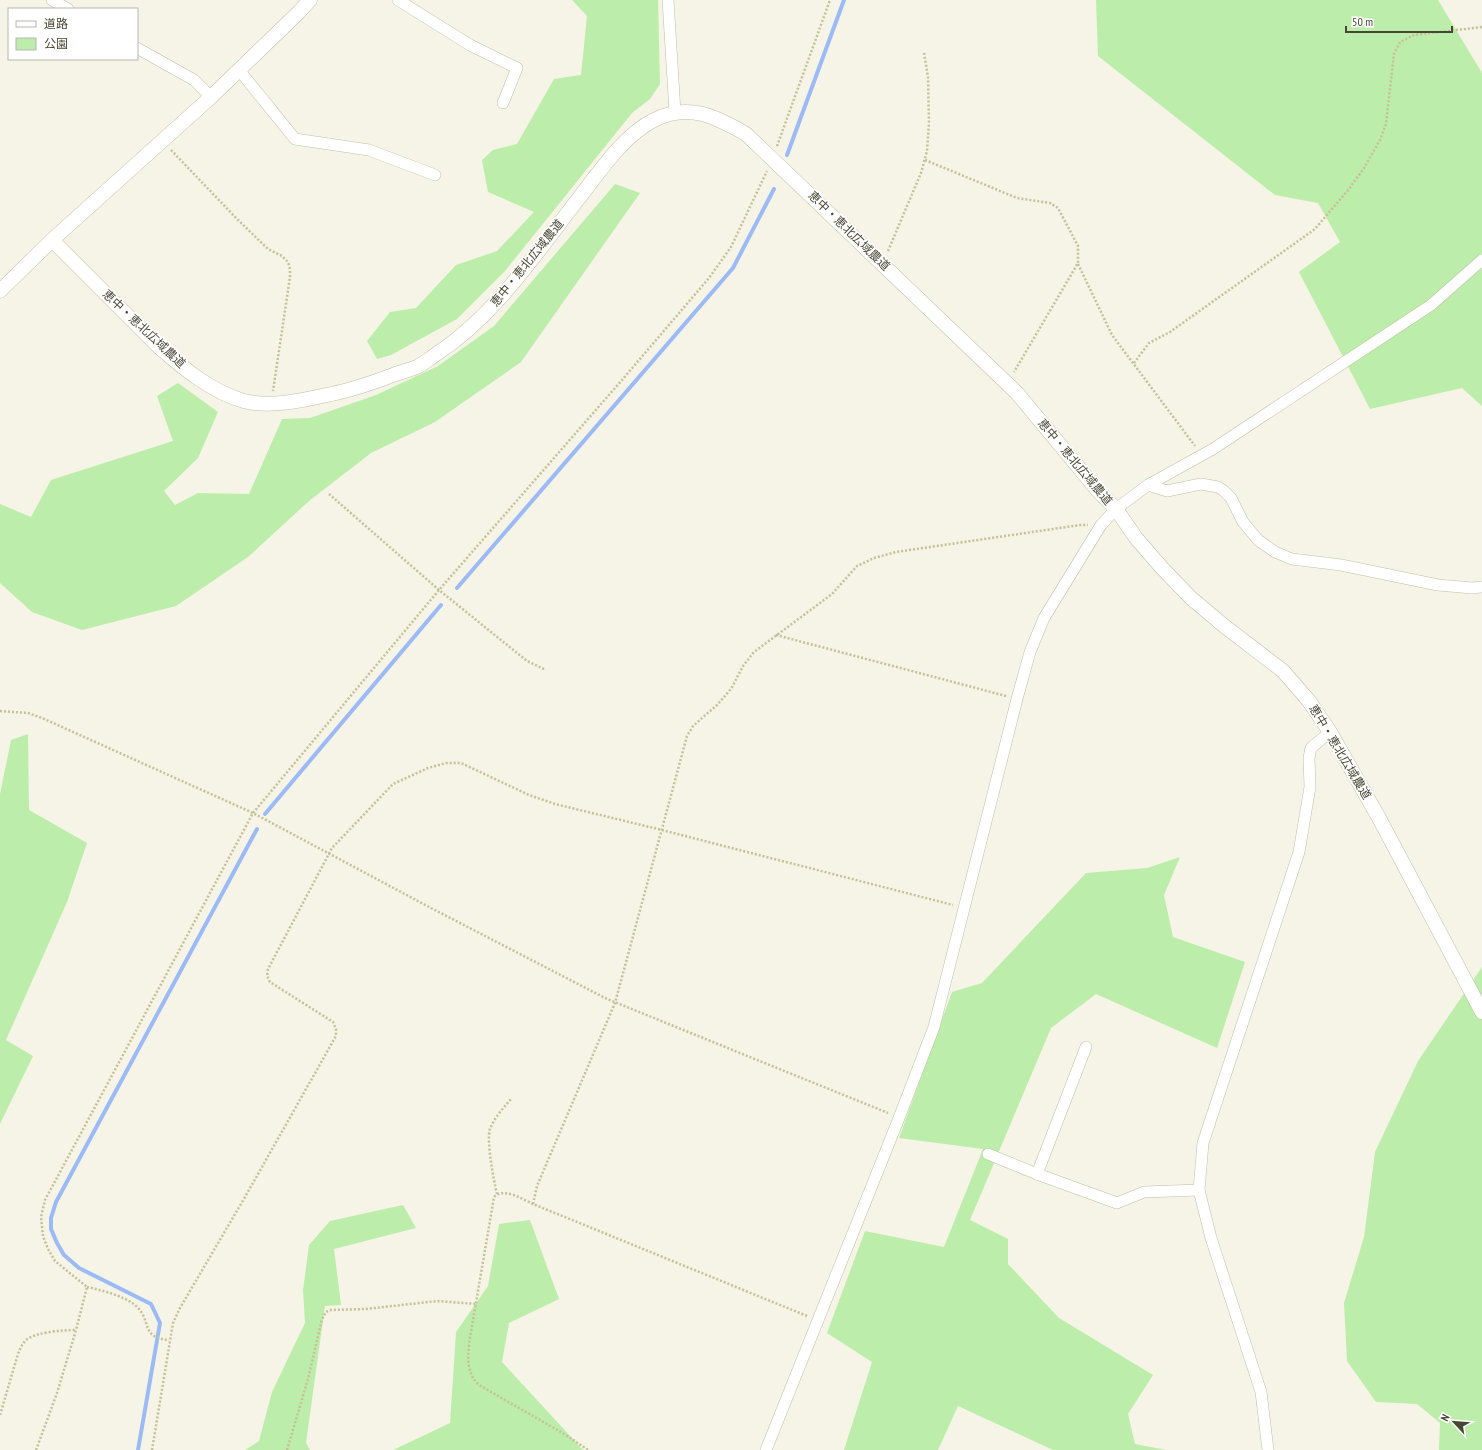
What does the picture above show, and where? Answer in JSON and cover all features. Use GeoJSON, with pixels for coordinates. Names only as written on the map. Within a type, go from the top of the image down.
{"type":"FeatureCollection","features":[{"type":"Feature","properties":{"kind":"street"},"geometry":{"type":"LineString","coordinates":[[52,0],[66,8]]}},
{"type":"Feature","properties":{"kind":"street"},"geometry":{"type":"LineString","coordinates":[[0,291],[52,240],[211,97],[310,0]]}},
{"type":"Feature","properties":{"kind":"street"},"geometry":{"type":"LineString","coordinates":[[398,0],[470,46],[518,68],[503,103]]}},
{"type":"Feature","properties":{"kind":"street"},"geometry":{"type":"LineString","coordinates":[[668,0],[675,112]]}},
{"type":"Feature","properties":{"kind":"street"},"geometry":{"type":"LineString","coordinates":[[138,49],[194,80],[211,97]]}},
{"type":"Feature","properties":{"kind":"street"},"geometry":{"type":"LineString","coordinates":[[239,70],[295,139],[369,150],[435,175]]}},
{"type":"Feature","properties":{"kind":"street","name":"恵中・恵北広域農道"},"geometry":{"type":"LineString","coordinates":[[52,240],[159,347],[191,373],[209,385],[246,401],[298,401],[356,389],[418,366],[455,342],[482,318],[522,273],[596,176],[624,143],[646,124],[675,112],[684,111],[702,113],[721,120],[746,134],[1017,392],[1099,492],[1116,510],[1136,538],[1162,568],[1191,598],[1223,625],[1283,671],[1309,701],[1330,732],[1379,818],[1482,1012]]}},
{"type":"Feature","properties":{"kind":"street"},"geometry":{"type":"LineString","coordinates":[[766,1450],[934,1027],[1030,652],[1044,618],[1101,525],[1116,510],[1148,485],[1202,456],[1282,405],[1430,305],[1482,260]]}},
{"type":"Feature","properties":{"kind":"street"},"geometry":{"type":"LineString","coordinates":[[1148,485],[1167,491],[1201,484],[1218,487],[1224,490],[1231,498],[1243,522],[1258,540],[1275,552],[1292,559],[1341,564],[1438,585],[1472,588],[1482,587]]}},
{"type":"Feature","properties":{"kind":"street"},"geometry":{"type":"LineString","coordinates":[[1268,1450],[1261,1392],[1211,1238],[1199,1190],[1203,1143],[1299,852],[1310,787],[1309,758],[1311,748],[1330,732]]}},
{"type":"Feature","properties":{"kind":"street"},"geometry":{"type":"LineString","coordinates":[[1037,1174],[1086,1047]]}},
{"type":"Feature","properties":{"kind":"street"},"geometry":{"type":"LineString","coordinates":[[988,1154],[1037,1174],[1117,1203],[1144,1192],[1199,1190]]}},
{"type":"Feature","properties":{"kind":"path"},"geometry":{"type":"LineString","coordinates":[[170,1340],[164,1340],[152,1336],[141,1311],[134,1304],[102,1290],[87,1286],[55,1261],[43,1236],[41,1217],[45,1200],[253,813],[439,590],[709,278],[731,248],[773,159],[830,0]]}},
{"type":"Feature","properties":{"kind":"path"},"geometry":{"type":"LineString","coordinates":[[1134,363],[1149,343],[1170,332],[1315,229],[1364,168],[1380,140],[1386,124],[1394,54],[1400,42],[1414,35],[1482,27]]}},
{"type":"Feature","properties":{"kind":"path"},"geometry":{"type":"LineString","coordinates":[[883,263],[921,173],[927,151],[929,123],[928,77],[924,53]]}},
{"type":"Feature","properties":{"kind":"path"},"geometry":{"type":"LineString","coordinates":[[162,140],[238,220],[268,249],[282,256],[288,262],[290,277],[273,386],[273,402]]}},
{"type":"Feature","properties":{"kind":"path"},"geometry":{"type":"LineString","coordinates":[[925,160],[1017,198],[1050,203],[1058,208],[1078,246],[1078,264],[1105,323],[1112,335],[1202,456]]}},
{"type":"Feature","properties":{"kind":"path"},"geometry":{"type":"LineString","coordinates":[[1008,384],[1023,355],[1078,264]]}},
{"type":"Feature","properties":{"kind":"path"},"geometry":{"type":"LineString","coordinates":[[329,494],[439,590],[527,661],[546,670]]}},
{"type":"Feature","properties":{"kind":"path"},"geometry":{"type":"LineString","coordinates":[[533,1204],[537,1186],[615,1003],[687,736],[693,726],[717,705],[731,689],[743,666],[754,652],[832,594],[857,566],[874,558],[896,552],[1080,525],[1101,525]]}},
{"type":"Feature","properties":{"kind":"path"},"geometry":{"type":"LineString","coordinates":[[776,635],[1018,699]]}},
{"type":"Feature","properties":{"kind":"path"},"geometry":{"type":"LineString","coordinates":[[0,711],[28,713],[42,718],[253,813],[431,908],[615,1003],[899,1118]]}},
{"type":"Feature","properties":{"kind":"path"},"geometry":{"type":"LineString","coordinates":[[152,1450],[173,1323],[180,1308],[336,1036],[336,1029],[333,1022],[270,982],[267,976],[268,969],[332,848],[393,784],[428,768],[446,763],[462,763],[528,795],[542,800],[965,908]]}},
{"type":"Feature","properties":{"kind":"path"},"geometry":{"type":"LineString","coordinates":[[512,1098],[490,1129],[489,1136],[491,1159],[497,1194],[494,1197],[469,1344],[469,1367],[474,1380],[493,1393],[577,1441],[588,1450]]}},
{"type":"Feature","properties":{"kind":"path"},"geometry":{"type":"LineString","coordinates":[[497,1194],[502,1193],[512,1195],[818,1321]]}},
{"type":"Feature","properties":{"kind":"path"},"geometry":{"type":"LineString","coordinates":[[36,1450],[57,1393],[76,1330],[87,1286]]}},
{"type":"Feature","properties":{"kind":"path"},"geometry":{"type":"LineString","coordinates":[[287,1450],[308,1379],[322,1319],[326,1312],[331,1310],[366,1309],[437,1301],[477,1304]]}},
{"type":"Feature","properties":{"kind":"path"},"geometry":{"type":"LineString","coordinates":[[0,1415],[21,1345],[36,1334],[76,1330]]}},
{"type":"Feature","properties":{"kind":"green space"},"geometry":{"type":"Polygon","coordinates":[[[572,0],[658,0],[660,84],[650,99],[632,113],[505,271],[457,319],[391,355],[377,359],[367,341],[390,312],[416,308],[456,265],[497,251],[534,212],[488,192],[482,160],[493,150],[517,144],[554,79],[581,75],[587,16],[572,0]]]}},
{"type":"Feature","properties":{"kind":"green space"},"geometry":{"type":"Polygon","coordinates":[[[1096,0],[1438,0],[1482,73],[1482,406],[1462,388],[1370,409],[1299,272],[1340,242],[1318,203],[1275,195],[1098,56],[1096,0]]]}},
{"type":"Feature","properties":{"kind":"green space"},"geometry":{"type":"Polygon","coordinates":[[[615,184],[640,193],[521,362],[435,422],[371,453],[309,501],[248,557],[176,606],[82,630],[32,612],[0,583],[0,504],[31,517],[51,480],[173,441],[157,396],[178,383],[218,412],[198,458],[164,491],[175,505],[198,493],[249,494],[282,419],[310,418],[376,395],[438,366],[494,326],[615,184]]]}},
{"type":"Feature","properties":{"kind":"green space"},"geometry":{"type":"Polygon","coordinates":[[[28,734],[29,810],[87,843],[67,902],[6,1040],[33,1056],[0,1124],[0,794],[11,740],[28,734]]]}},
{"type":"Feature","properties":{"kind":"green space"},"geometry":{"type":"Polygon","coordinates":[[[1180,857],[1164,895],[1173,937],[1245,962],[1217,1048],[1096,994],[1051,1028],[970,1220],[1008,1239],[1008,1264],[1059,1318],[1153,1375],[1128,1414],[1135,1444],[1166,1450],[1053,1450],[958,1406],[938,1450],[844,1450],[872,1362],[827,1333],[865,1231],[944,1247],[983,1149],[899,1138],[952,992],[982,983],[1086,873],[1147,868],[1180,857]]]}},
{"type":"Feature","properties":{"kind":"green space"},"geometry":{"type":"Polygon","coordinates":[[[1482,967],[1482,1450],[1439,1450],[1440,1423],[1417,1404],[1376,1402],[1347,1361],[1344,1303],[1364,1237],[1375,1152],[1418,1061],[1482,967]]]}},
{"type":"Feature","properties":{"kind":"green space"},"geometry":{"type":"Polygon","coordinates":[[[403,1205],[416,1228],[334,1249],[341,1305],[325,1306],[306,1443],[310,1450],[245,1450],[259,1441],[272,1392],[305,1323],[303,1290],[309,1245],[330,1221],[403,1205]]]}},
{"type":"Feature","properties":{"kind":"green space"},"geometry":{"type":"Polygon","coordinates":[[[530,1220],[559,1299],[509,1323],[502,1362],[583,1450],[393,1450],[450,1423],[456,1332],[488,1286],[499,1224],[530,1220]]]}},
{"type":"Feature","properties":{"kind":"waterway"},"geometry":{"type":"LineString","coordinates":[[787,155],[844,0]]}},
{"type":"Feature","properties":{"kind":"waterway"},"geometry":{"type":"LineString","coordinates":[[457,588],[733,268],[774,189]]}},
{"type":"Feature","properties":{"kind":"waterway"},"geometry":{"type":"LineString","coordinates":[[265,814],[441,605]]}},
{"type":"Feature","properties":{"kind":"waterway"},"geometry":{"type":"LineString","coordinates":[[138,1450],[160,1323],[151,1304],[79,1268],[64,1255],[51,1229],[51,1218],[56,1202],[257,829]]}}]}
